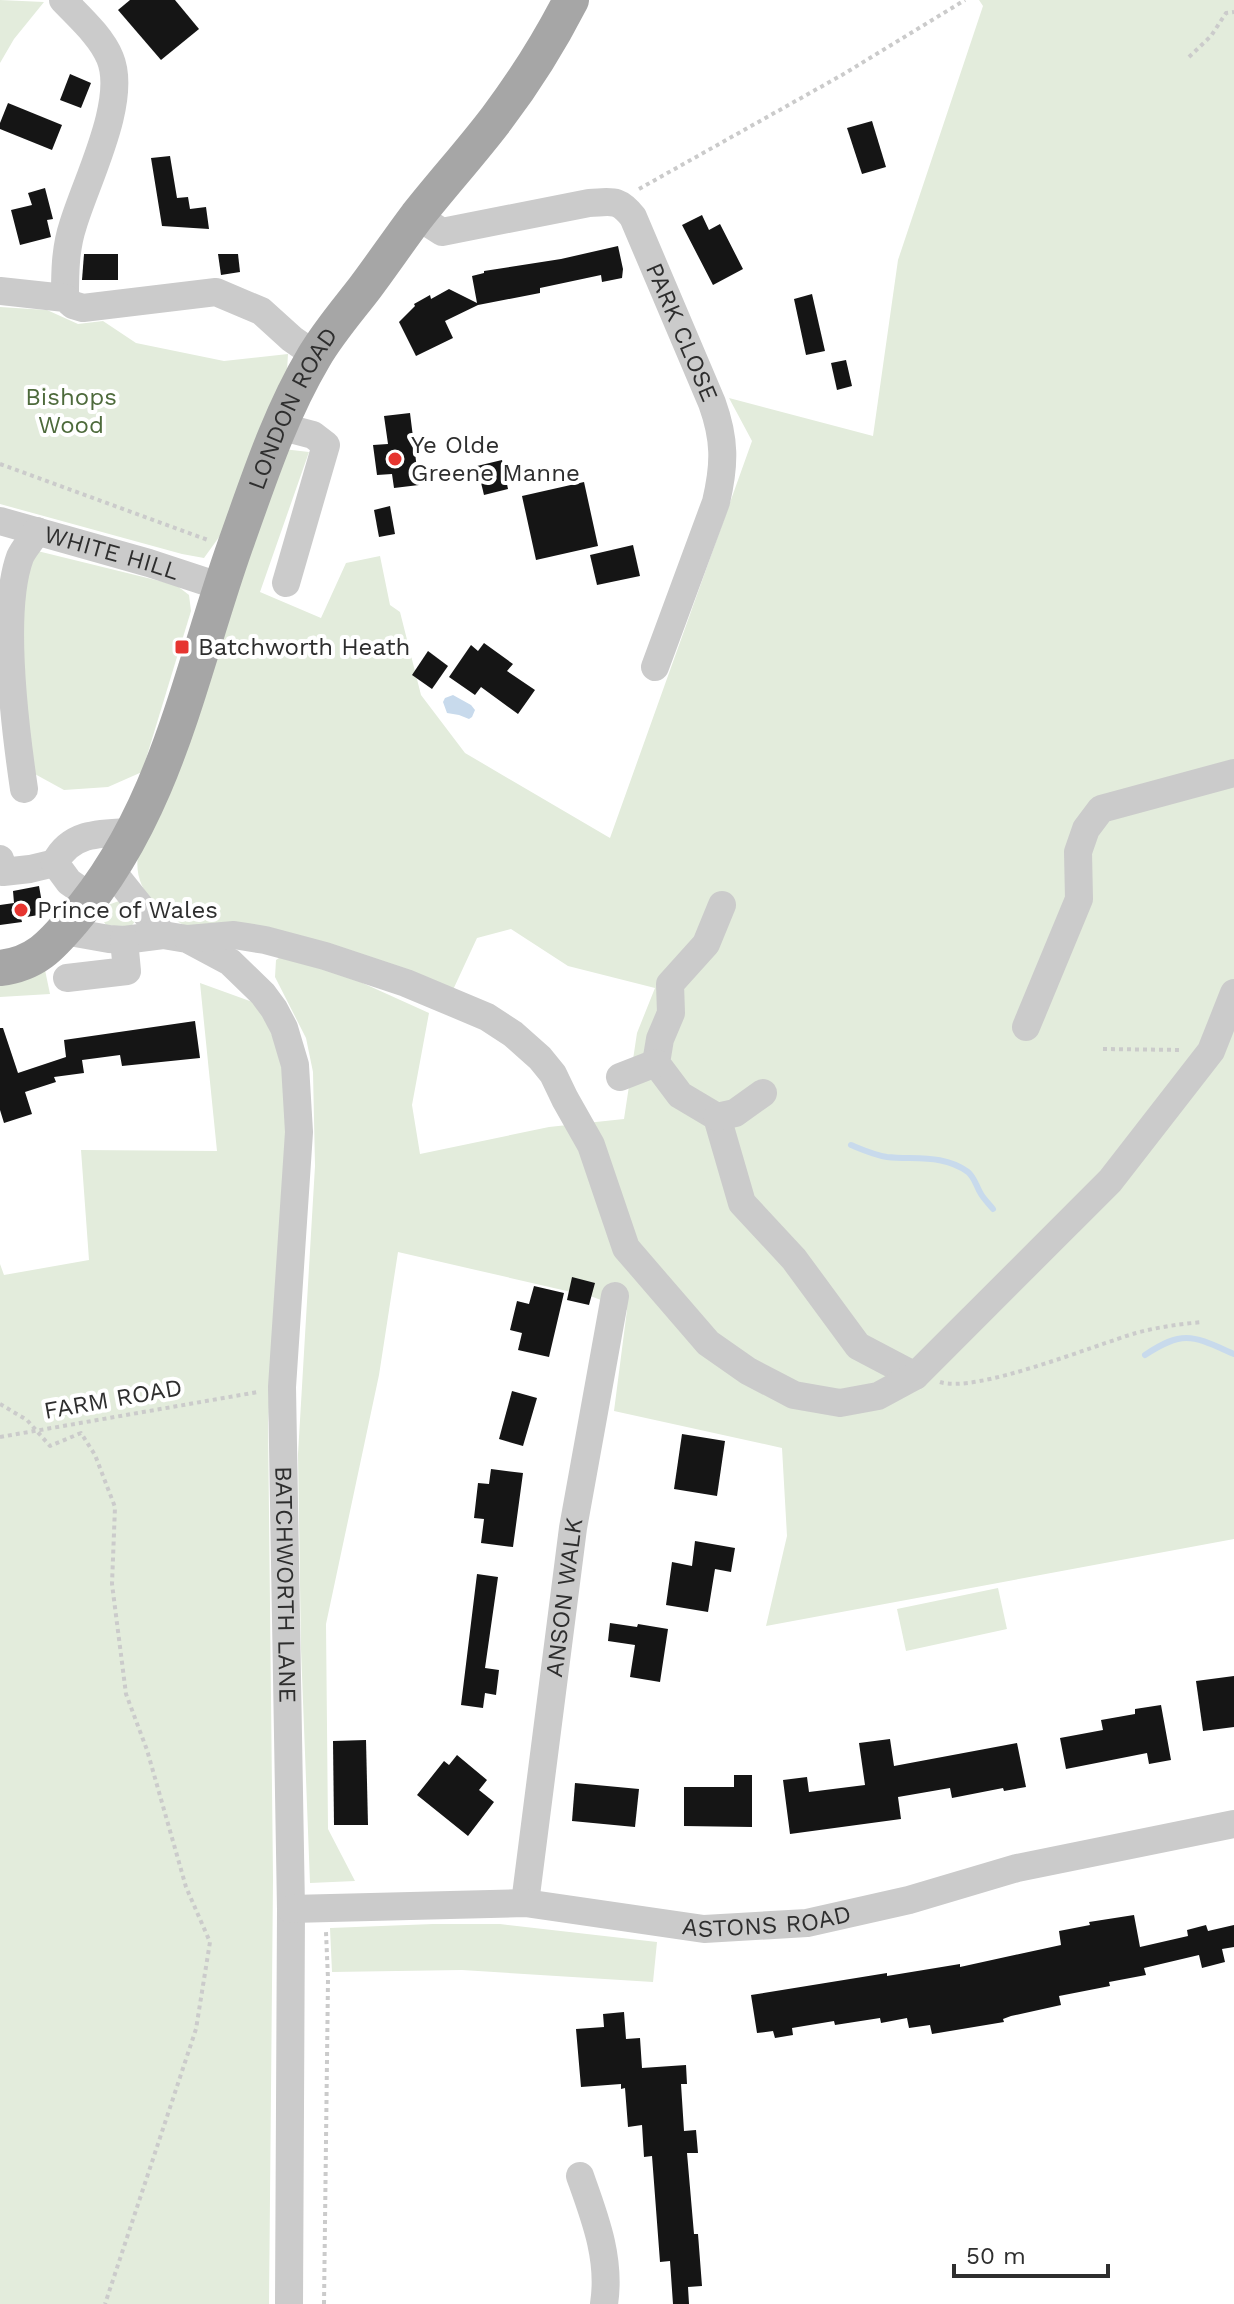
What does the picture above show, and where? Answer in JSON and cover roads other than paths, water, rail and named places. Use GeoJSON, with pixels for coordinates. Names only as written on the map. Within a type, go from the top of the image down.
{"type":"FeatureCollection","features":[{"type":"Feature","properties":{"kind":"main road","name":"LONDON ROAD"},"geometry":{"type":"LineString","coordinates":[[0,968],[33,960],[64,931],[102,884],[154,788],[183,714],[222,587],[294,392],[315,355],[417,216],[498,117],[535,63],[571,0]]}},
{"type":"Feature","properties":{"kind":"street"},"geometry":{"type":"LineString","coordinates":[[63,0],[100,41],[110,57],[115,77],[114,97],[104,134],[72,226],[66,254],[65,298]]}},
{"type":"Feature","properties":{"kind":"street","name":"PARK CLOSE"},"geometry":{"type":"LineString","coordinates":[[417,216],[435,230],[450,232],[589,203],[613,202],[624,206],[641,233],[720,424],[724,451],[716,502],[655,667]]}},
{"type":"Feature","properties":{"kind":"street"},"geometry":{"type":"LineString","coordinates":[[0,291],[65,298],[83,308],[216,292],[261,311],[315,355]]}},
{"type":"Feature","properties":{"kind":"street"},"geometry":{"type":"LineString","coordinates":[[279,426],[313,435],[326,445],[286,583]]}},
{"type":"Feature","properties":{"kind":"street","name":"WHITE HILL"},"geometry":{"type":"LineString","coordinates":[[0,521],[222,587]]}},
{"type":"Feature","properties":{"kind":"street"},"geometry":{"type":"LineString","coordinates":[[24,789],[7,650],[8,607],[12,578],[20,556],[37,531]]}},
{"type":"Feature","properties":{"kind":"street"},"geometry":{"type":"LineString","coordinates":[[1026,1027],[1079,899],[1078,852],[1086,829],[1101,809],[1234,773]]}},
{"type":"Feature","properties":{"kind":"street"},"geometry":{"type":"LineString","coordinates":[[0,859],[3,872],[30,869],[55,863],[61,852],[76,840],[99,833],[132,832]]}},
{"type":"Feature","properties":{"kind":"street","name":"BATCHWORTH LANE"},"geometry":{"type":"LineString","coordinates":[[55,863],[69,882],[102,884],[175,937],[230,962],[248,977],[274,1009],[284,1028],[295,1065],[299,1132],[282,1387],[291,1909],[289,2304]]}},
{"type":"Feature","properties":{"kind":"street"},"geometry":{"type":"LineString","coordinates":[[722,905],[706,944],[670,984],[671,1013],[652,1035],[656,1063],[680,1095],[724,1118]]}},
{"type":"Feature","properties":{"kind":"street"},"geometry":{"type":"LineString","coordinates":[[64,931],[124,940],[234,935],[285,945],[406,983],[487,1017],[513,1034],[553,1074],[591,1145],[626,1248],[708,1343],[748,1371],[794,1395],[840,1403],[878,1396],[919,1372],[1110,1181],[1211,1051],[1234,993]]}},
{"type":"Feature","properties":{"kind":"street"},"geometry":{"type":"LineString","coordinates":[[67,978],[127,971],[124,940]]}},
{"type":"Feature","properties":{"kind":"street"},"geometry":{"type":"LineString","coordinates":[[248,977],[261,960],[285,945]]}},
{"type":"Feature","properties":{"kind":"street"},"geometry":{"type":"LineString","coordinates":[[620,1077],[656,1063]]}},
{"type":"Feature","properties":{"kind":"street"},"geometry":{"type":"LineString","coordinates":[[724,1118],[763,1093]]}},
{"type":"Feature","properties":{"kind":"street"},"geometry":{"type":"LineString","coordinates":[[724,1118],[742,1203],[794,1259],[858,1346],[919,1372]]}},
{"type":"Feature","properties":{"kind":"street","name":"ANSON WALK"},"geometry":{"type":"LineString","coordinates":[[525,1903],[573,1528],[615,1296]]}},
{"type":"Feature","properties":{"kind":"street","name":"ASTONS ROAD"},"geometry":{"type":"LineString","coordinates":[[291,1909],[525,1903],[704,1929],[807,1923],[909,1900],[1017,1868],[1234,1824]]}},
{"type":"Feature","properties":{"kind":"street"},"geometry":{"type":"LineString","coordinates":[[580,2176],[605,2256],[604,2304]]}},
{"type":"Feature","properties":{"kind":"water"},"geometry":{"type":"Polygon","coordinates":[[[453,695],[471,705],[475,710],[472,717],[469,719],[447,713],[443,702],[453,695]]]}},
{"type":"Feature","properties":{"kind":"waterway"},"geometry":{"type":"LineString","coordinates":[[851,1145],[882,1156],[939,1160],[958,1166],[970,1174],[993,1209]]}},
{"type":"Feature","properties":{"kind":"waterway"},"geometry":{"type":"LineString","coordinates":[[1145,1355],[1170,1341],[1189,1338],[1234,1354]]}},
{"type":"Feature","properties":{"kind":"place","name":"Ye Olde Greene Manne"},"geometry":{"type":"Point","coordinates":[395,459]}},
{"type":"Feature","properties":{"kind":"place","name":"Batchworth Heath"},"geometry":{"type":"Point","coordinates":[182,647]}},
{"type":"Feature","properties":{"kind":"place","name":"Prince of Wales"},"geometry":{"type":"Point","coordinates":[21,910]}},
{"type":"Feature","properties":{"kind":"park label","name":"Bishops Wood"},"geometry":{"type":"Point","coordinates":[71,411]}}]}
